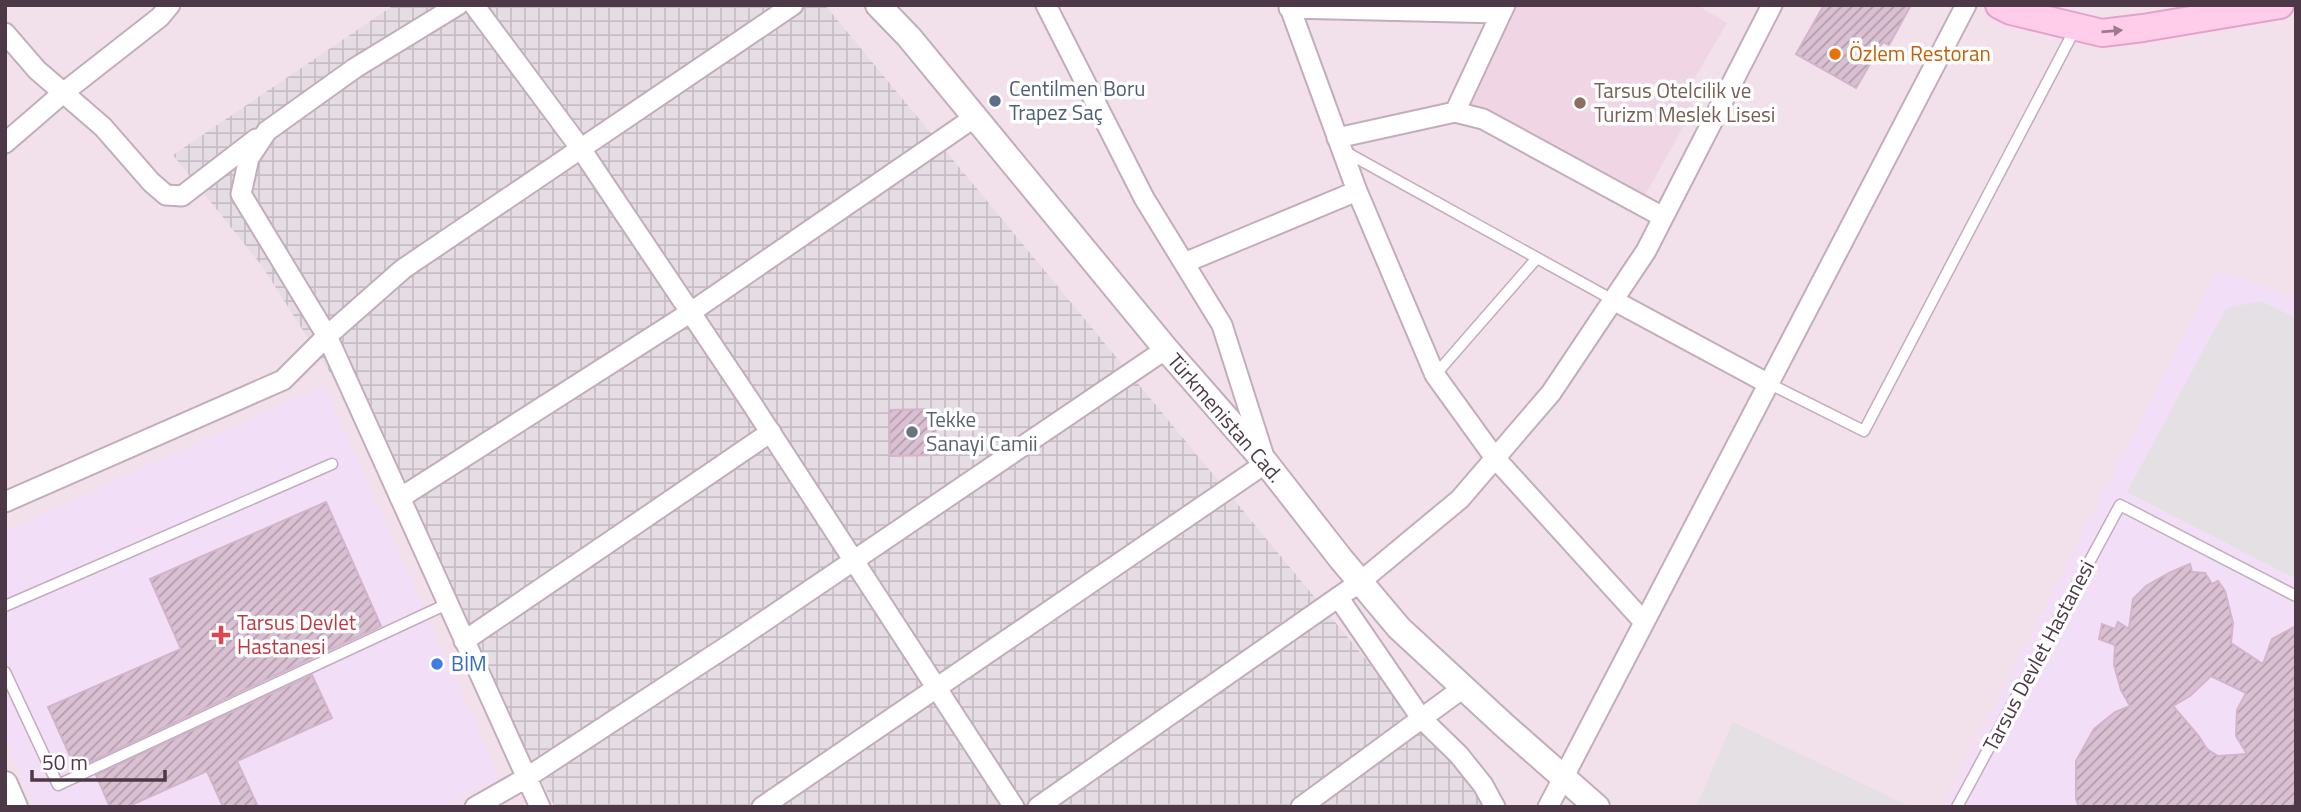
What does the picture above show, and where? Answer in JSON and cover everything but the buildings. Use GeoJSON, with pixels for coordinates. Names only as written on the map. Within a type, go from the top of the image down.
{"type":"FeatureCollection","features":[{"type":"Feature","properties":{"kind":"main road"},"geometry":{"type":"LineString","coordinates":[[1999,5],[2011,11],[2102,33],[2280,5]]}},
{"type":"Feature","properties":{"kind":"street"},"geometry":{"type":"LineString","coordinates":[[5,143],[63,93],[160,17],[170,5]]}},
{"type":"Feature","properties":{"kind":"street"},"geometry":{"type":"LineString","coordinates":[[5,33],[37,70],[103,127],[151,182],[166,195],[182,196],[355,68],[458,5]]}},
{"type":"Feature","properties":{"kind":"street"},"geometry":{"type":"LineString","coordinates":[[474,5],[581,149],[691,312],[1014,807]]}},
{"type":"Feature","properties":{"kind":"street"},"geometry":{"type":"LineString","coordinates":[[5,502],[283,380],[327,336],[403,270],[793,5]]}},
{"type":"Feature","properties":{"kind":"street","name":"Türkmenistan Cad."},"geometry":{"type":"LineString","coordinates":[[878,5],[909,37],[1166,349],[1266,463],[1399,628],[1597,807]]}},
{"type":"Feature","properties":{"kind":"street"},"geometry":{"type":"LineString","coordinates":[[762,807],[1266,463],[1222,325],[1144,198],[1046,5]]}},
{"type":"Feature","properties":{"kind":"street"},"geometry":{"type":"LineString","coordinates":[[1548,807],[1966,5]]}},
{"type":"Feature","properties":{"kind":"street"},"geometry":{"type":"LineString","coordinates":[[1455,112],[1503,9],[1289,6],[1357,191],[1435,375],[1494,458],[1644,622]]}},
{"type":"Feature","properties":{"kind":"street"},"geometry":{"type":"LineString","coordinates":[[1038,807],[1360,582],[1460,499],[1551,393],[1646,251],[1770,6]]}},
{"type":"Feature","properties":{"kind":"street"},"geometry":{"type":"LineString","coordinates":[[1339,144],[1455,112],[1483,119],[1663,217]]}},
{"type":"Feature","properties":{"kind":"street"},"geometry":{"type":"LineString","coordinates":[[400,498],[691,312],[975,117]]}},
{"type":"Feature","properties":{"kind":"street"},"geometry":{"type":"LineString","coordinates":[[267,131],[249,158],[242,194],[327,336],[540,807]]}},
{"type":"Feature","properties":{"kind":"street"},"geometry":{"type":"LineString","coordinates":[[1184,263],[1357,191]]}},
{"type":"Feature","properties":{"kind":"street"},"geometry":{"type":"LineString","coordinates":[[1613,300],[1768,383]]}},
{"type":"Feature","properties":{"kind":"street"},"geometry":{"type":"LineString","coordinates":[[475,807],[526,778],[854,561],[1166,349]]}},
{"type":"Feature","properties":{"kind":"street"},"geometry":{"type":"LineString","coordinates":[[464,641],[771,432]]}},
{"type":"Feature","properties":{"kind":"street"},"geometry":{"type":"LineString","coordinates":[[1338,597],[1421,718],[1459,755],[1483,785],[1495,807]]}},
{"type":"Feature","properties":{"kind":"street"},"geometry":{"type":"LineString","coordinates":[[1301,807],[1463,688]]}},
{"type":"Feature","properties":{"kind":"street"},"geometry":{"type":"LineString","coordinates":[[5,784],[15,807]]}},
{"type":"Feature","properties":{"kind":"lane"},"geometry":{"type":"LineString","coordinates":[[1768,383],[1864,431],[2076,27]]}},
{"type":"Feature","properties":{"kind":"lane"},"geometry":{"type":"LineString","coordinates":[[1339,144],[1613,300]]}},
{"type":"Feature","properties":{"kind":"lane"},"geometry":{"type":"LineString","coordinates":[[1435,375],[1537,258]]}},
{"type":"Feature","properties":{"kind":"lane"},"geometry":{"type":"LineString","coordinates":[[5,606],[332,464]]}},
{"type":"Feature","properties":{"kind":"lane","name":"Tarsus Devlet Hastanesi"},"geometry":{"type":"LineString","coordinates":[[1957,807],[2120,505],[2296,596]]}},
{"type":"Feature","properties":{"kind":"lane"},"geometry":{"type":"LineString","coordinates":[[5,672],[58,785],[447,604]]}},
{"type":"Feature","properties":{"kind":"shaded area"},"geometry":{"type":"Polygon","coordinates":[[[5,5],[2296,5],[2296,807],[5,807],[5,5]]]}},
{"type":"Feature","properties":{"kind":"shaded area"},"geometry":{"type":"Polygon","coordinates":[[[394,5],[825,5],[1488,807],[555,807],[332,376],[262,266],[173,155],[394,5]]]}},
{"type":"Feature","properties":{"kind":"shaded area","name":"Tarsus Otelcilik ve Turizm Meslek Lisesi"},"geometry":{"type":"Polygon","coordinates":[[[1515,5],[1697,5],[1727,23],[1687,91],[1694,108],[1640,204],[1461,99],[1515,5]]]}},
{"type":"Feature","properties":{"kind":"shaded area"},"geometry":{"type":"Polygon","coordinates":[[[2217,270],[2296,297],[2296,807],[1943,807],[2217,270]]]}},
{"type":"Feature","properties":{"kind":"shaded area"},"geometry":{"type":"Polygon","coordinates":[[[2261,301],[2296,318],[2296,579],[2127,492],[2226,308],[2261,301]]]}},
{"type":"Feature","properties":{"kind":"shaded area","name":"Tarsus Devlet Hastanesi"},"geometry":{"type":"Polygon","coordinates":[[[324,385],[500,778],[441,807],[36,807],[5,738],[5,531],[324,385]]]}},
{"type":"Feature","properties":{"kind":"shaded area"},"geometry":{"type":"Polygon","coordinates":[[[1733,722],[1911,807],[1696,807],[1733,722]]]}},
{"type":"Feature","properties":{"kind":"place","name":"Özlem Restoran"},"geometry":{"type":"Point","coordinates":[1835,54]}},
{"type":"Feature","properties":{"kind":"place","name":"Centilmen Boru Trapez Saç"},"geometry":{"type":"Point","coordinates":[995,101]}},
{"type":"Feature","properties":{"kind":"place","name":"Tarsus Otelcilik ve Turizm Meslek Lisesi"},"geometry":{"type":"Point","coordinates":[1580,103]}},
{"type":"Feature","properties":{"kind":"place","name":"Tekke Sanayi Camii"},"geometry":{"type":"Point","coordinates":[912,432]}},
{"type":"Feature","properties":{"kind":"place","name":"Tarsus Devlet Hastanesi"},"geometry":{"type":"Point","coordinates":[221,635]}},
{"type":"Feature","properties":{"kind":"place","name":"BİM"},"geometry":{"type":"Point","coordinates":[437,664]}}]}
